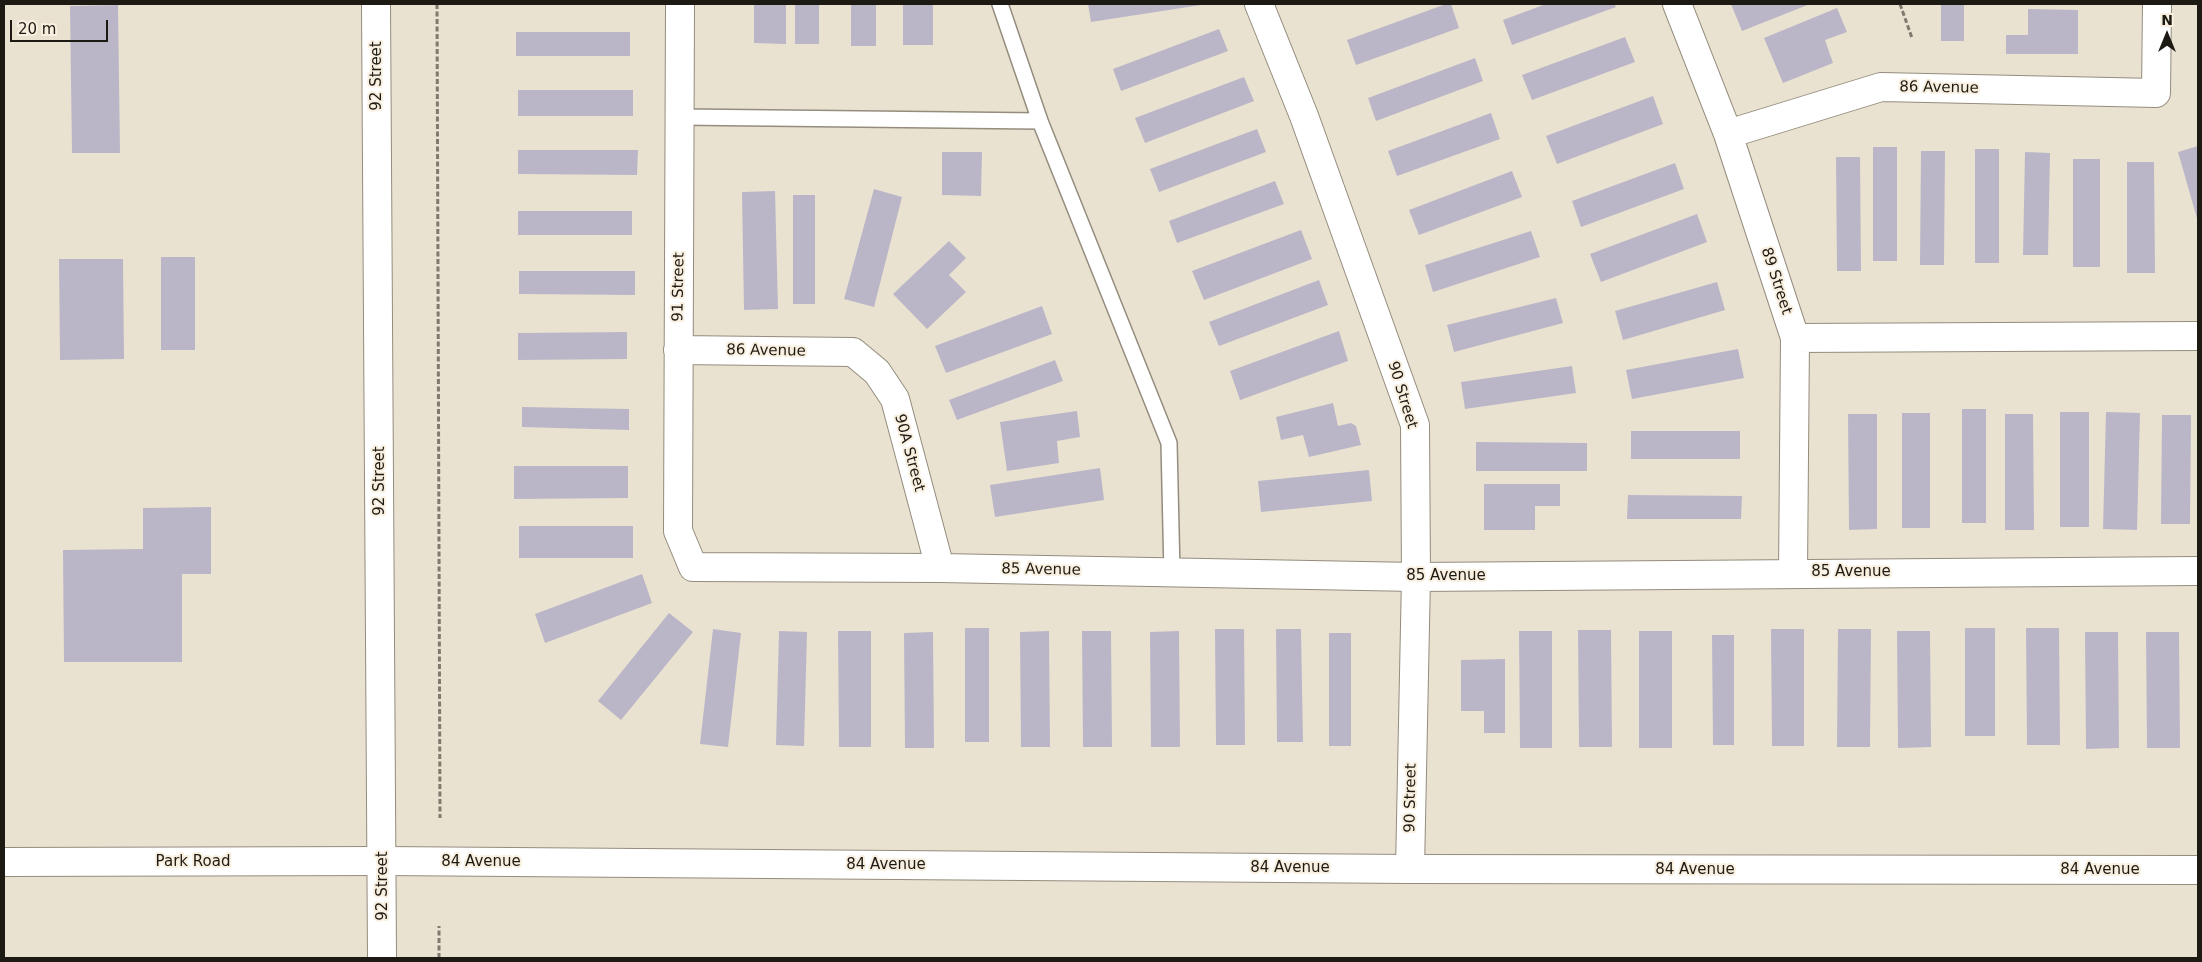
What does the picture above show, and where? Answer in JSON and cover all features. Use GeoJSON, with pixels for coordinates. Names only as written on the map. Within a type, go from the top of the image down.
{"type":"FeatureCollection","features":[{"type":"Feature","properties":{"kind":"street","name":"92 Street"},"geometry":{"type":"LineString","coordinates":[[376,4],[383,862],[382,958]]}},
{"type":"Feature","properties":{"kind":"street","name":"91 Street"},"geometry":{"type":"LineString","coordinates":[[680,4],[678,531],[694,567]]}},
{"type":"Feature","properties":{"kind":"street","name":"90 Street"},"geometry":{"type":"LineString","coordinates":[[1259,4],[1304,116],[1415,425],[1416,577],[1410,869]]}},
{"type":"Feature","properties":{"kind":"street","name":"89 Street"},"geometry":{"type":"LineString","coordinates":[[1677,4],[1728,134],[1795,338],[1793,573]]}},
{"type":"Feature","properties":{"kind":"street","name":"86 Avenue"},"geometry":{"type":"LineString","coordinates":[[1728,134],[1881,87],[2156,93],[2157,4]]}},
{"type":"Feature","properties":{"kind":"street"},"geometry":{"type":"LineString","coordinates":[[1795,338],[2198,336]]}},
{"type":"Feature","properties":{"kind":"street","name":"86 Avenue"},"geometry":{"type":"LineString","coordinates":[[678,350],[853,352]]}},
{"type":"Feature","properties":{"kind":"street","name":"90A Street"},"geometry":{"type":"LineString","coordinates":[[853,352],[877,372],[895,398],[940,568]]}},
{"type":"Feature","properties":{"kind":"street","name":"85 Avenue"},"geometry":{"type":"LineString","coordinates":[[694,567],[940,568],[1416,577],[2198,571]]}},
{"type":"Feature","properties":{"kind":"street","name":"Park Road"},"geometry":{"type":"LineString","coordinates":[[4,862],[383,862]]}},
{"type":"Feature","properties":{"kind":"street","name":"84 Avenue"},"geometry":{"type":"LineString","coordinates":[[383,862],[1410,869],[2198,870]]}},
{"type":"Feature","properties":{"kind":"lane"},"geometry":{"type":"LineString","coordinates":[[1000,4],[1040,121],[1169,443],[1172,573]]}},
{"type":"Feature","properties":{"kind":"lane"},"geometry":{"type":"LineString","coordinates":[[680,117],[1040,121]]}},
{"type":"Feature","properties":{"kind":"path"},"geometry":{"type":"LineString","coordinates":[[437,4],[440,818]]}},
{"type":"Feature","properties":{"kind":"path"},"geometry":{"type":"LineString","coordinates":[[1900,4],[1912,38]]}},
{"type":"Feature","properties":{"kind":"path"},"geometry":{"type":"LineString","coordinates":[[439,926],[439,958]]}},
{"type":"Feature","properties":{"kind":"building"},"geometry":{"type":"Polygon","coordinates":[[[754,4],[786,4],[786,44],[754,43],[754,4]]]}},
{"type":"Feature","properties":{"kind":"building"},"geometry":{"type":"Polygon","coordinates":[[[795,4],[819,4],[819,44],[795,44],[795,4]]]}},
{"type":"Feature","properties":{"kind":"building"},"geometry":{"type":"Polygon","coordinates":[[[851,4],[876,4],[876,46],[851,46],[851,4]]]}},
{"type":"Feature","properties":{"kind":"building"},"geometry":{"type":"Polygon","coordinates":[[[903,4],[933,4],[933,45],[903,45],[903,4]]]}},
{"type":"Feature","properties":{"kind":"building"},"geometry":{"type":"Polygon","coordinates":[[[1088,4],[1201,4],[1201,5],[1091,22],[1088,4]]]}},
{"type":"Feature","properties":{"kind":"building"},"geometry":{"type":"Polygon","coordinates":[[[1446,4],[1451,4],[1459,28],[1356,65],[1347,40],[1446,4]]]}},
{"type":"Feature","properties":{"kind":"building"},"geometry":{"type":"Polygon","coordinates":[[[1546,4],[1614,4],[1616,7],[1512,45],[1503,20],[1546,4]]]}},
{"type":"Feature","properties":{"kind":"building"},"geometry":{"type":"Polygon","coordinates":[[[1731,4],[1810,4],[1742,31],[1731,4]]]}},
{"type":"Feature","properties":{"kind":"building"},"geometry":{"type":"Polygon","coordinates":[[[1941,4],[1964,4],[1964,41],[1941,41],[1941,4]]]}},
{"type":"Feature","properties":{"kind":"building"},"geometry":{"type":"Polygon","coordinates":[[[118,5],[120,153],[72,153],[70,6],[118,5]]]}},
{"type":"Feature","properties":{"kind":"building"},"geometry":{"type":"Polygon","coordinates":[[[1837,8],[1847,32],[1825,40],[1833,63],[1783,83],[1764,38],[1837,8]]]}},
{"type":"Feature","properties":{"kind":"building"},"geometry":{"type":"Polygon","coordinates":[[[2028,9],[2078,10],[2078,54],[2006,54],[2006,35],[2028,35],[2028,9]]]}},
{"type":"Feature","properties":{"kind":"building"},"geometry":{"type":"Polygon","coordinates":[[[1219,29],[1228,51],[1121,91],[1113,69],[1219,29]]]}},
{"type":"Feature","properties":{"kind":"building"},"geometry":{"type":"Polygon","coordinates":[[[516,32],[630,32],[630,56],[516,56],[516,32]]]}},
{"type":"Feature","properties":{"kind":"building"},"geometry":{"type":"Polygon","coordinates":[[[1625,37],[1635,62],[1532,100],[1522,75],[1625,37]]]}},
{"type":"Feature","properties":{"kind":"building"},"geometry":{"type":"Polygon","coordinates":[[[1475,58],[1483,81],[1376,121],[1368,98],[1475,58]]]}},
{"type":"Feature","properties":{"kind":"building"},"geometry":{"type":"Polygon","coordinates":[[[1244,77],[1254,101],[1145,143],[1135,118],[1244,77]]]}},
{"type":"Feature","properties":{"kind":"building"},"geometry":{"type":"Polygon","coordinates":[[[518,90],[633,90],[633,116],[518,116],[518,90]]]}},
{"type":"Feature","properties":{"kind":"building"},"geometry":{"type":"Polygon","coordinates":[[[1653,96],[1663,124],[1557,164],[1546,136],[1653,96]]]}},
{"type":"Feature","properties":{"kind":"building"},"geometry":{"type":"Polygon","coordinates":[[[1491,113],[1500,139],[1397,176],[1388,151],[1491,113]]]}},
{"type":"Feature","properties":{"kind":"building"},"geometry":{"type":"Polygon","coordinates":[[[1257,129],[1266,152],[1159,192],[1150,169],[1257,129]]]}},
{"type":"Feature","properties":{"kind":"building"},"geometry":{"type":"Polygon","coordinates":[[[2198,146],[2198,222],[2178,152],[2198,146]]]}},
{"type":"Feature","properties":{"kind":"building"},"geometry":{"type":"Polygon","coordinates":[[[1873,147],[1897,147],[1897,261],[1873,261],[1873,147]]]}},
{"type":"Feature","properties":{"kind":"building"},"geometry":{"type":"Polygon","coordinates":[[[1975,149],[1999,149],[1999,263],[1975,263],[1975,149]]]}},
{"type":"Feature","properties":{"kind":"building"},"geometry":{"type":"Polygon","coordinates":[[[518,150],[638,150],[637,175],[518,174],[518,150]]]}},
{"type":"Feature","properties":{"kind":"building"},"geometry":{"type":"Polygon","coordinates":[[[1921,151],[1945,151],[1944,265],[1920,265],[1921,151]]]}},
{"type":"Feature","properties":{"kind":"building"},"geometry":{"type":"Polygon","coordinates":[[[942,152],[982,152],[981,196],[942,195],[942,152]]]}},
{"type":"Feature","properties":{"kind":"building"},"geometry":{"type":"Polygon","coordinates":[[[2025,152],[2050,153],[2048,255],[2023,255],[2025,152]]]}},
{"type":"Feature","properties":{"kind":"building"},"geometry":{"type":"Polygon","coordinates":[[[1836,157],[1860,157],[1861,271],[1837,271],[1836,157]]]}},
{"type":"Feature","properties":{"kind":"building"},"geometry":{"type":"Polygon","coordinates":[[[2073,159],[2100,159],[2100,267],[2073,267],[2073,159]]]}},
{"type":"Feature","properties":{"kind":"building"},"geometry":{"type":"Polygon","coordinates":[[[2127,162],[2154,162],[2155,273],[2127,273],[2127,162]]]}},
{"type":"Feature","properties":{"kind":"building"},"geometry":{"type":"Polygon","coordinates":[[[1675,163],[1684,189],[1581,227],[1572,201],[1675,163]]]}},
{"type":"Feature","properties":{"kind":"building"},"geometry":{"type":"Polygon","coordinates":[[[1512,171],[1522,197],[1419,235],[1409,210],[1512,171]]]}},
{"type":"Feature","properties":{"kind":"building"},"geometry":{"type":"Polygon","coordinates":[[[1275,181],[1284,204],[1177,243],[1169,221],[1275,181]]]}},
{"type":"Feature","properties":{"kind":"building"},"geometry":{"type":"Polygon","coordinates":[[[874,189],[902,197],[874,307],[844,299],[874,189]]]}},
{"type":"Feature","properties":{"kind":"building"},"geometry":{"type":"Polygon","coordinates":[[[775,191],[778,309],[744,310],[742,192],[775,191]]]}},
{"type":"Feature","properties":{"kind":"building"},"geometry":{"type":"Polygon","coordinates":[[[793,195],[815,195],[815,304],[793,304],[793,195]]]}},
{"type":"Feature","properties":{"kind":"building"},"geometry":{"type":"Polygon","coordinates":[[[518,211],[632,211],[632,235],[518,235],[518,211]]]}},
{"type":"Feature","properties":{"kind":"building"},"geometry":{"type":"Polygon","coordinates":[[[1697,214],[1707,242],[1601,282],[1590,254],[1697,214]]]}},
{"type":"Feature","properties":{"kind":"building"},"geometry":{"type":"Polygon","coordinates":[[[1301,230],[1312,259],[1204,300],[1192,271],[1301,230]]]}},
{"type":"Feature","properties":{"kind":"building"},"geometry":{"type":"Polygon","coordinates":[[[1531,231],[1540,257],[1433,292],[1425,265],[1531,231]]]}},
{"type":"Feature","properties":{"kind":"building"},"geometry":{"type":"Polygon","coordinates":[[[949,241],[966,258],[949,275],[966,292],[927,329],[893,294],[949,241]]]}},
{"type":"Feature","properties":{"kind":"building"},"geometry":{"type":"Polygon","coordinates":[[[161,257],[195,257],[195,350],[161,350],[161,257]]]}},
{"type":"Feature","properties":{"kind":"building"},"geometry":{"type":"Polygon","coordinates":[[[59,259],[123,259],[124,359],[60,360],[59,259]]]}},
{"type":"Feature","properties":{"kind":"building"},"geometry":{"type":"Polygon","coordinates":[[[519,271],[635,271],[635,295],[519,294],[519,271]]]}},
{"type":"Feature","properties":{"kind":"building"},"geometry":{"type":"Polygon","coordinates":[[[1319,280],[1328,305],[1219,346],[1209,322],[1319,280]]]}},
{"type":"Feature","properties":{"kind":"building"},"geometry":{"type":"Polygon","coordinates":[[[1717,282],[1725,310],[1623,340],[1615,311],[1717,282]]]}},
{"type":"Feature","properties":{"kind":"building"},"geometry":{"type":"Polygon","coordinates":[[[1556,298],[1563,323],[1454,352],[1447,325],[1556,298]]]}},
{"type":"Feature","properties":{"kind":"building"},"geometry":{"type":"Polygon","coordinates":[[[1042,306],[1052,334],[946,373],[935,346],[1042,306]]]}},
{"type":"Feature","properties":{"kind":"building"},"geometry":{"type":"Polygon","coordinates":[[[1339,331],[1348,361],[1240,400],[1230,371],[1339,331]]]}},
{"type":"Feature","properties":{"kind":"building"},"geometry":{"type":"Polygon","coordinates":[[[627,332],[627,359],[518,360],[518,333],[627,332]]]}},
{"type":"Feature","properties":{"kind":"building"},"geometry":{"type":"Polygon","coordinates":[[[1738,349],[1744,378],[1632,399],[1626,370],[1738,349]]]}},
{"type":"Feature","properties":{"kind":"building"},"geometry":{"type":"Polygon","coordinates":[[[1055,360],[1063,381],[957,420],[949,400],[1055,360]]]}},
{"type":"Feature","properties":{"kind":"building"},"geometry":{"type":"Polygon","coordinates":[[[1572,366],[1576,393],[1465,409],[1461,382],[1572,366]]]}},
{"type":"Feature","properties":{"kind":"building"},"geometry":{"type":"Polygon","coordinates":[[[1333,403],[1338,426],[1351,423],[1356,426],[1361,445],[1309,457],[1303,435],[1281,440],[1276,417],[1333,403]]]}},
{"type":"Feature","properties":{"kind":"building"},"geometry":{"type":"Polygon","coordinates":[[[522,407],[629,409],[629,430],[522,427],[522,407]]]}},
{"type":"Feature","properties":{"kind":"building"},"geometry":{"type":"Polygon","coordinates":[[[1962,409],[1986,409],[1986,523],[1962,523],[1962,409]]]}},
{"type":"Feature","properties":{"kind":"building"},"geometry":{"type":"Polygon","coordinates":[[[1077,411],[1080,437],[1057,441],[1059,463],[1007,471],[1000,422],[1077,411]]]}},
{"type":"Feature","properties":{"kind":"building"},"geometry":{"type":"Polygon","coordinates":[[[2060,412],[2089,412],[2089,527],[2060,527],[2060,412]]]}},
{"type":"Feature","properties":{"kind":"building"},"geometry":{"type":"Polygon","coordinates":[[[2106,412],[2140,413],[2137,530],[2103,529],[2106,412]]]}},
{"type":"Feature","properties":{"kind":"building"},"geometry":{"type":"Polygon","coordinates":[[[1902,413],[1930,413],[1930,528],[1902,528],[1902,413]]]}},
{"type":"Feature","properties":{"kind":"building"},"geometry":{"type":"Polygon","coordinates":[[[1848,414],[1877,414],[1877,529],[1849,530],[1848,414]]]}},
{"type":"Feature","properties":{"kind":"building"},"geometry":{"type":"Polygon","coordinates":[[[2005,414],[2033,414],[2034,530],[2005,530],[2005,414]]]}},
{"type":"Feature","properties":{"kind":"building"},"geometry":{"type":"Polygon","coordinates":[[[2162,415],[2191,415],[2190,524],[2161,524],[2162,415]]]}},
{"type":"Feature","properties":{"kind":"building"},"geometry":{"type":"Polygon","coordinates":[[[1631,431],[1740,431],[1740,459],[1631,459],[1631,431]]]}},
{"type":"Feature","properties":{"kind":"building"},"geometry":{"type":"Polygon","coordinates":[[[1476,442],[1587,443],[1587,471],[1476,471],[1476,442]]]}},
{"type":"Feature","properties":{"kind":"building"},"geometry":{"type":"Polygon","coordinates":[[[514,466],[628,466],[628,498],[514,499],[514,466]]]}},
{"type":"Feature","properties":{"kind":"building"},"geometry":{"type":"Polygon","coordinates":[[[1100,468],[1104,500],[995,517],[990,485],[1100,468]]]}},
{"type":"Feature","properties":{"kind":"building"},"geometry":{"type":"Polygon","coordinates":[[[1369,470],[1372,501],[1261,512],[1258,481],[1369,470]]]}},
{"type":"Feature","properties":{"kind":"building"},"geometry":{"type":"Polygon","coordinates":[[[1484,484],[1560,484],[1560,506],[1535,506],[1535,530],[1484,530],[1484,484]]]}},
{"type":"Feature","properties":{"kind":"building"},"geometry":{"type":"Polygon","coordinates":[[[1628,495],[1742,496],[1741,519],[1627,519],[1628,495]]]}},
{"type":"Feature","properties":{"kind":"building"},"geometry":{"type":"Polygon","coordinates":[[[211,507],[211,574],[182,574],[182,662],[64,662],[63,550],[143,549],[143,508],[211,507]]]}},
{"type":"Feature","properties":{"kind":"building"},"geometry":{"type":"Polygon","coordinates":[[[519,526],[633,526],[633,558],[519,558],[519,526]]]}},
{"type":"Feature","properties":{"kind":"building"},"geometry":{"type":"Polygon","coordinates":[[[642,574],[652,603],[545,643],[535,614],[642,574]]]}},
{"type":"Feature","properties":{"kind":"building"},"geometry":{"type":"Polygon","coordinates":[[[669,613],[693,632],[621,720],[598,701],[669,613]]]}},
{"type":"Feature","properties":{"kind":"building"},"geometry":{"type":"Polygon","coordinates":[[[965,628],[989,628],[989,742],[965,742],[965,628]]]}},
{"type":"Feature","properties":{"kind":"building"},"geometry":{"type":"Polygon","coordinates":[[[1965,628],[1995,628],[1995,736],[1965,736],[1965,628]]]}},
{"type":"Feature","properties":{"kind":"building"},"geometry":{"type":"Polygon","coordinates":[[[2026,628],[2059,628],[2060,745],[2027,745],[2026,628]]]}},
{"type":"Feature","properties":{"kind":"building"},"geometry":{"type":"Polygon","coordinates":[[[713,629],[741,633],[728,747],[700,744],[713,629]]]}},
{"type":"Feature","properties":{"kind":"building"},"geometry":{"type":"Polygon","coordinates":[[[1215,629],[1244,629],[1245,745],[1216,745],[1215,629]]]}},
{"type":"Feature","properties":{"kind":"building"},"geometry":{"type":"Polygon","coordinates":[[[1276,629],[1301,629],[1303,742],[1277,742],[1276,629]]]}},
{"type":"Feature","properties":{"kind":"building"},"geometry":{"type":"Polygon","coordinates":[[[1771,629],[1804,629],[1804,746],[1772,746],[1771,629]]]}},
{"type":"Feature","properties":{"kind":"building"},"geometry":{"type":"Polygon","coordinates":[[[1838,629],[1871,629],[1870,747],[1837,747],[1838,629]]]}},
{"type":"Feature","properties":{"kind":"building"},"geometry":{"type":"Polygon","coordinates":[[[1578,630],[1611,630],[1612,747],[1579,747],[1578,630]]]}},
{"type":"Feature","properties":{"kind":"building"},"geometry":{"type":"Polygon","coordinates":[[[779,631],[807,632],[804,746],[776,745],[779,631]]]}},
{"type":"Feature","properties":{"kind":"building"},"geometry":{"type":"Polygon","coordinates":[[[838,631],[871,631],[871,747],[839,747],[838,631]]]}},
{"type":"Feature","properties":{"kind":"building"},"geometry":{"type":"Polygon","coordinates":[[[1049,631],[1050,747],[1021,747],[1020,632],[1049,631]]]}},
{"type":"Feature","properties":{"kind":"building"},"geometry":{"type":"Polygon","coordinates":[[[1082,631],[1111,631],[1112,747],[1083,747],[1082,631]]]}},
{"type":"Feature","properties":{"kind":"building"},"geometry":{"type":"Polygon","coordinates":[[[1179,631],[1180,747],[1151,747],[1150,632],[1179,631]]]}},
{"type":"Feature","properties":{"kind":"building"},"geometry":{"type":"Polygon","coordinates":[[[1519,631],[1552,631],[1552,748],[1520,748],[1519,631]]]}},
{"type":"Feature","properties":{"kind":"building"},"geometry":{"type":"Polygon","coordinates":[[[1639,631],[1672,631],[1672,748],[1639,748],[1639,631]]]}},
{"type":"Feature","properties":{"kind":"building"},"geometry":{"type":"Polygon","coordinates":[[[1897,631],[1930,631],[1931,747],[1898,748],[1897,631]]]}},
{"type":"Feature","properties":{"kind":"building"},"geometry":{"type":"Polygon","coordinates":[[[933,632],[934,748],[905,748],[904,633],[933,632]]]}},
{"type":"Feature","properties":{"kind":"building"},"geometry":{"type":"Polygon","coordinates":[[[2085,632],[2118,632],[2119,748],[2086,749],[2085,632]]]}},
{"type":"Feature","properties":{"kind":"building"},"geometry":{"type":"Polygon","coordinates":[[[2146,632],[2179,632],[2180,748],[2147,748],[2146,632]]]}},
{"type":"Feature","properties":{"kind":"building"},"geometry":{"type":"Polygon","coordinates":[[[1329,633],[1351,633],[1351,746],[1329,746],[1329,633]]]}},
{"type":"Feature","properties":{"kind":"building"},"geometry":{"type":"Polygon","coordinates":[[[1712,635],[1734,635],[1734,745],[1713,745],[1712,635]]]}},
{"type":"Feature","properties":{"kind":"building"},"geometry":{"type":"Polygon","coordinates":[[[1505,659],[1505,733],[1484,733],[1484,711],[1461,711],[1461,660],[1505,659]]]}}]}
